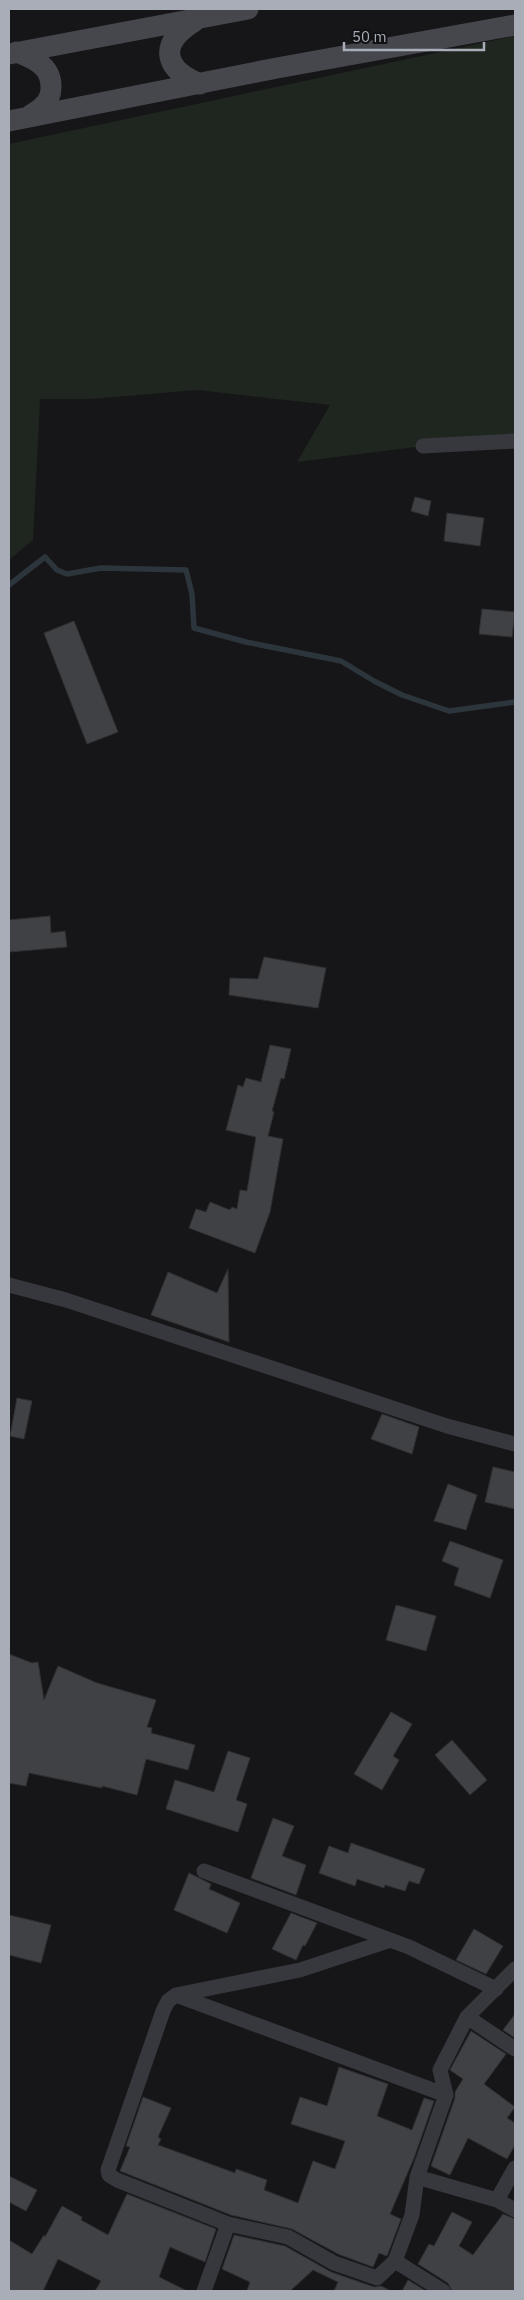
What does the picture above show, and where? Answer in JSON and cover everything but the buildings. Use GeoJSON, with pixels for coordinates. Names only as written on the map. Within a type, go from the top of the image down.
{"type":"FeatureCollection","features":[{"type":"Feature","properties":{"kind":"street"},"geometry":{"type":"LineString","coordinates":[[13,53],[248,9]]}},
{"type":"Feature","properties":{"kind":"street"},"geometry":{"type":"LineString","coordinates":[[200,18],[174,37],[169,50],[173,65],[183,77],[200,84]]}},
{"type":"Feature","properties":{"kind":"street"},"geometry":{"type":"LineString","coordinates":[[18,119],[515,25]]}},
{"type":"Feature","properties":{"kind":"street"},"geometry":{"type":"LineString","coordinates":[[13,53],[37,60],[46,68],[51,81],[51,94],[44,105],[18,119]]}},
{"type":"Feature","properties":{"kind":"street"},"geometry":{"type":"LineString","coordinates":[[423,446],[515,441]]}},
{"type":"Feature","properties":{"kind":"street"},"geometry":{"type":"LineString","coordinates":[[9,1285],[66,1300],[447,1426],[515,1444]]}},
{"type":"Feature","properties":{"kind":"street"},"geometry":{"type":"LineString","coordinates":[[204,1871],[388,1941],[409,1947],[496,1989]]}},
{"type":"Feature","properties":{"kind":"street"},"geometry":{"type":"LineString","coordinates":[[388,1941],[300,1970],[176,1995],[168,2001],[108,2170],[109,2174],[117,2180],[228,2224],[288,2237],[378,2285],[395,2261],[412,2215],[417,2177],[446,2095],[440,2070],[467,2017],[515,1969]]}},
{"type":"Feature","properties":{"kind":"street"},"geometry":{"type":"LineString","coordinates":[[176,1995],[446,2095]]}},
{"type":"Feature","properties":{"kind":"street"},"geometry":{"type":"LineString","coordinates":[[467,2017],[515,2049]]}},
{"type":"Feature","properties":{"kind":"street"},"geometry":{"type":"LineString","coordinates":[[497,2200],[515,2168]]}},
{"type":"Feature","properties":{"kind":"street"},"geometry":{"type":"LineString","coordinates":[[417,2177],[497,2200],[515,2210]]}},
{"type":"Feature","properties":{"kind":"street"},"geometry":{"type":"LineString","coordinates":[[204,2291],[228,2224]]}},
{"type":"Feature","properties":{"kind":"street"},"geometry":{"type":"LineString","coordinates":[[395,2261],[443,2291]]}},
{"type":"Feature","properties":{"kind":"shaded area"},"geometry":{"type":"Polygon","coordinates":[[[515,36],[515,441],[423,446],[297,462],[330,405],[197,390],[90,399],[40,399],[33,540],[9,560],[9,144],[515,36]]]}},
{"type":"Feature","properties":{"kind":"waterway"},"geometry":{"type":"LineString","coordinates":[[9,585],[45,557],[57,570],[67,574],[101,568],[186,570],[192,594],[194,628],[246,642],[341,661],[402,695],[449,711],[515,702]]}}]}
